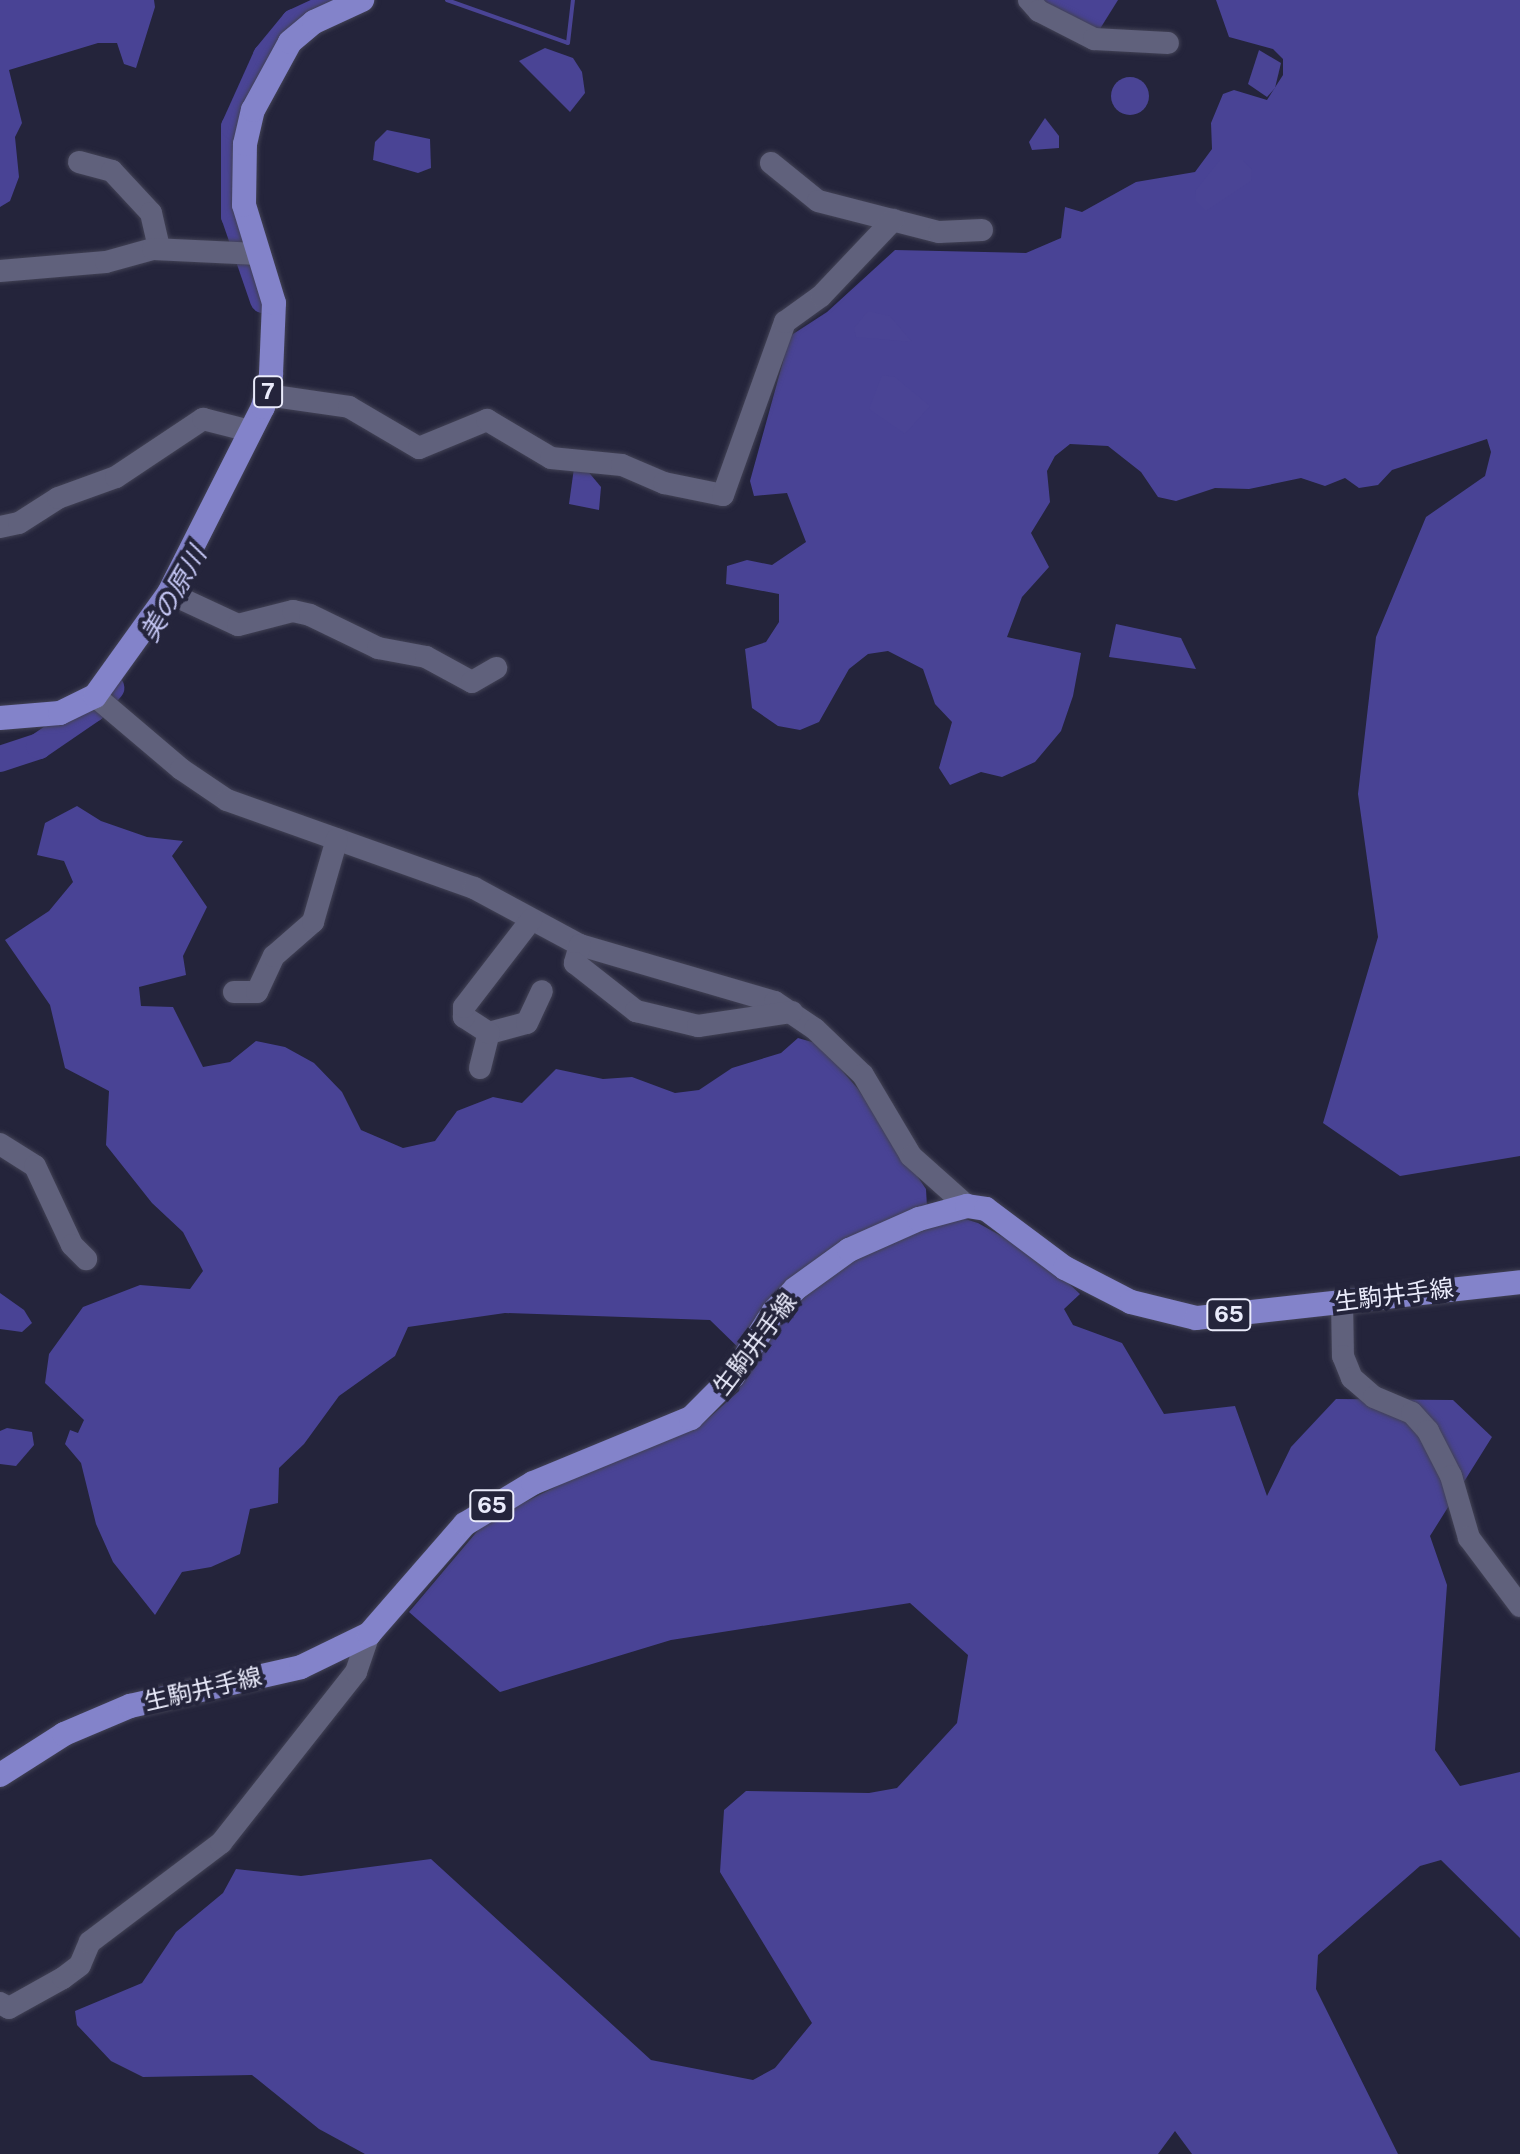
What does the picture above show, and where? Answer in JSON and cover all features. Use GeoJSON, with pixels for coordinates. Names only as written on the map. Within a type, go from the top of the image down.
{"type":"FeatureCollection","features":[{"type":"Feature","properties":{"kind":"main road","name":"7"},"geometry":{"type":"LineString","coordinates":[[0,718],[60,713],[101,702],[169,593],[267,395],[274,303],[244,205],[245,144],[253,110],[290,42],[314,22],[362,0]]}},
{"type":"Feature","properties":{"kind":"main road","name":"生駒井手線"},"geometry":{"type":"LineString","coordinates":[[0,1775],[64,1734],[130,1706],[301,1667],[369,1634],[477,1516],[533,1483],[691,1418],[733,1376],[774,1311],[820,1269],[919,1219],[967,1206],[986,1209],[1065,1268],[1131,1302],[1196,1318],[1520,1282]]}},
{"type":"Feature","properties":{"kind":"street"},"geometry":{"type":"LineString","coordinates":[[1029,0],[1039,11],[1094,39],[1168,43]]}},
{"type":"Feature","properties":{"kind":"street"},"geometry":{"type":"LineString","coordinates":[[79,162],[112,171],[151,213],[159,249]]}},
{"type":"Feature","properties":{"kind":"street"},"geometry":{"type":"LineString","coordinates":[[771,163],[818,201],[939,232],[982,230]]}},
{"type":"Feature","properties":{"kind":"street"},"geometry":{"type":"LineString","coordinates":[[267,395],[349,407],[419,448],[487,420],[551,458],[622,465],[664,483],[723,495],[785,322],[821,296],[893,220]]}},
{"type":"Feature","properties":{"kind":"street"},"geometry":{"type":"LineString","coordinates":[[0,271],[106,262],[159,249],[258,254]]}},
{"type":"Feature","properties":{"kind":"street"},"geometry":{"type":"LineString","coordinates":[[0,527],[19,523],[58,498],[116,477],[203,419],[250,431]]}},
{"type":"Feature","properties":{"kind":"street"},"geometry":{"type":"LineString","coordinates":[[169,593],[238,625],[293,611],[310,615],[378,648],[426,657],[472,682],[496,668]]}},
{"type":"Feature","properties":{"kind":"street"},"geometry":{"type":"LineString","coordinates":[[101,702],[227,800],[474,888],[580,945],[752,993],[792,1012],[863,1075],[911,1156],[967,1206]]}},
{"type":"Feature","properties":{"kind":"street"},"geometry":{"type":"LineString","coordinates":[[234,992],[257,992],[274,956],[313,922],[337,839]]}},
{"type":"Feature","properties":{"kind":"street"},"geometry":{"type":"LineString","coordinates":[[531,920],[464,1007],[464,1017],[489,1033],[527,1023],[542,991]]}},
{"type":"Feature","properties":{"kind":"street"},"geometry":{"type":"LineString","coordinates":[[580,945],[575,963],[636,1011],[698,1026],[792,1012]]}},
{"type":"Feature","properties":{"kind":"street"},"geometry":{"type":"LineString","coordinates":[[480,1068],[489,1033]]}},
{"type":"Feature","properties":{"kind":"street"},"geometry":{"type":"LineString","coordinates":[[0,1144],[35,1166],[72,1245],[86,1259]]}},
{"type":"Feature","properties":{"kind":"street"},"geometry":{"type":"LineString","coordinates":[[1342,1301],[1343,1356],[1352,1378],[1374,1397],[1412,1413],[1428,1431],[1451,1476],[1469,1538],[1520,1606]]}},
{"type":"Feature","properties":{"kind":"street"},"geometry":{"type":"LineString","coordinates":[[0,2003],[9,2008],[71,1972],[90,1942],[221,1843],[356,1672],[369,1634]]}},
{"type":"Feature","properties":{"kind":"shaded area"},"geometry":{"type":"Polygon","coordinates":[[[0,0],[154,0],[155,7],[136,68],[124,64],[117,43],[98,43],[9,70],[22,123],[15,137],[19,177],[10,201],[0,207],[0,0]]]}},
{"type":"Feature","properties":{"kind":"shaded area"},"geometry":{"type":"Polygon","coordinates":[[[1042,0],[1118,0],[1098,32],[1042,0]]]}},
{"type":"Feature","properties":{"kind":"shaded area"},"geometry":{"type":"Polygon","coordinates":[[[1216,0],[1520,0],[1520,1156],[1400,1176],[1323,1123],[1378,937],[1358,794],[1376,637],[1426,517],[1485,476],[1491,452],[1487,439],[1392,470],[1378,485],[1359,488],[1345,478],[1325,486],[1301,478],[1249,489],[1215,488],[1176,501],[1158,497],[1141,472],[1108,446],[1070,444],[1055,456],[1047,471],[1050,502],[1031,533],[1049,567],[1022,597],[1007,637],[1081,653],[1073,696],[1061,731],[1035,762],[1002,777],[981,772],[950,785],[939,768],[952,722],[935,704],[923,669],[888,651],[868,654],[849,669],[819,722],[800,730],[778,726],[752,708],[745,649],[766,642],[779,622],[779,594],[726,584],[727,566],[747,560],[772,565],[806,542],[787,493],[754,496],[750,481],[790,336],[827,312],[895,250],[1026,253],[1061,238],[1065,207],[1082,212],[1136,182],[1195,172],[1212,149],[1211,123],[1223,94],[1234,90],[1267,100],[1283,75],[1283,59],[1273,49],[1229,37],[1216,0]]]}},
{"type":"Feature","properties":{"kind":"shaded area"},"geometry":{"type":"Polygon","coordinates":[[[545,48],[573,58],[582,72],[585,93],[570,112],[519,61],[545,48]]]}},
{"type":"Feature","properties":{"kind":"shaded area"},"geometry":{"type":"Polygon","coordinates":[[[1259,50],[1281,63],[1275,88],[1267,97],[1248,84],[1259,50]]]}},
{"type":"Feature","properties":{"kind":"shaded area"},"geometry":{"type":"Polygon","coordinates":[[[1130,77],[1143,83],[1149,96],[1143,109],[1130,115],[1117,109],[1111,96],[1117,83],[1130,77]]]}},
{"type":"Feature","properties":{"kind":"shaded area"},"geometry":{"type":"Polygon","coordinates":[[[1045,118],[1059,136],[1059,148],[1032,150],[1029,142],[1045,118]]]}},
{"type":"Feature","properties":{"kind":"shaded area"},"geometry":{"type":"Polygon","coordinates":[[[387,130],[430,139],[431,168],[418,173],[373,160],[375,142],[387,130]]]}},
{"type":"Feature","properties":{"kind":"shaded area"},"geometry":{"type":"Polygon","coordinates":[[[1220,160],[1243,160],[1252,170],[1251,181],[1206,211],[1195,200],[1196,190],[1220,160]]]}},
{"type":"Feature","properties":{"kind":"shaded area"},"geometry":{"type":"Polygon","coordinates":[[[868,311],[890,316],[912,342],[856,337],[854,328],[868,311]]]}},
{"type":"Feature","properties":{"kind":"shaded area"},"geometry":{"type":"Polygon","coordinates":[[[882,375],[895,377],[930,406],[905,434],[869,409],[882,375]]]}},
{"type":"Feature","properties":{"kind":"shaded area"},"geometry":{"type":"Polygon","coordinates":[[[574,468],[586,469],[601,487],[599,510],[569,504],[574,468]]]}},
{"type":"Feature","properties":{"kind":"shaded area"},"geometry":{"type":"Polygon","coordinates":[[[1116,624],[1181,638],[1196,669],[1109,657],[1116,624]]]}},
{"type":"Feature","properties":{"kind":"shaded area"},"geometry":{"type":"Polygon","coordinates":[[[77,806],[101,821],[147,837],[183,841],[172,856],[207,907],[183,956],[186,975],[139,987],[141,1006],[173,1007],[203,1067],[230,1062],[256,1041],[285,1047],[314,1063],[342,1092],[361,1130],[403,1148],[435,1141],[457,1111],[493,1097],[522,1103],[556,1069],[603,1079],[632,1077],[675,1093],[699,1090],[732,1068],[781,1053],[798,1038],[819,1044],[858,1089],[926,1189],[927,1207],[978,1223],[1043,1259],[1080,1294],[1064,1309],[1073,1325],[1122,1343],[1164,1414],[1235,1406],[1267,1496],[1291,1447],[1336,1399],[1453,1400],[1492,1437],[1430,1536],[1447,1585],[1435,1750],[1460,1786],[1520,1772],[1520,1938],[1441,1860],[1420,1866],[1318,1955],[1316,1989],[1398,2154],[1192,2154],[1175,2131],[1158,2154],[365,2154],[319,2129],[252,2075],[143,2077],[111,2061],[77,2025],[75,2011],[142,1983],[176,1932],[223,1893],[236,1869],[301,1876],[431,1859],[651,2060],[753,2080],[775,2068],[812,2023],[720,1872],[724,1810],[746,1791],[869,1793],[897,1788],[957,1723],[968,1655],[910,1603],[671,1640],[500,1692],[409,1612],[485,1522],[603,1463],[702,1424],[739,1391],[748,1357],[710,1320],[505,1313],[408,1327],[395,1356],[339,1396],[304,1444],[279,1468],[278,1503],[250,1509],[240,1554],[211,1567],[182,1572],[155,1615],[113,1562],[96,1524],[81,1463],[65,1444],[70,1430],[78,1433],[84,1420],[45,1383],[49,1354],[83,1307],[140,1285],[190,1289],[203,1271],[183,1232],[152,1203],[106,1145],[109,1091],[65,1068],[50,1005],[5,940],[49,911],[73,882],[64,861],[37,855],[45,823],[77,806]]]}},
{"type":"Feature","properties":{"kind":"shaded area"},"geometry":{"type":"Polygon","coordinates":[[[0,1293],[24,1310],[32,1323],[22,1332],[0,1329],[0,1293]]]}},
{"type":"Feature","properties":{"kind":"shaded area"},"geometry":{"type":"Polygon","coordinates":[[[7,1428],[32,1432],[34,1445],[16,1466],[0,1464],[0,1431],[7,1428]]]}},
{"type":"Feature","properties":{"kind":"waterway"},"geometry":{"type":"LineString","coordinates":[[447,0],[568,43],[573,0]]}},
{"type":"Feature","properties":{"kind":"waterway","name":"美の原川"},"geometry":{"type":"LineString","coordinates":[[263,300],[234,216],[234,127],[266,56],[294,22],[331,5]]}},
{"type":"Feature","properties":{"kind":"waterway","name":"美の原川"},"geometry":{"type":"LineString","coordinates":[[0,759],[39,746],[93,709],[111,688]]}}]}
